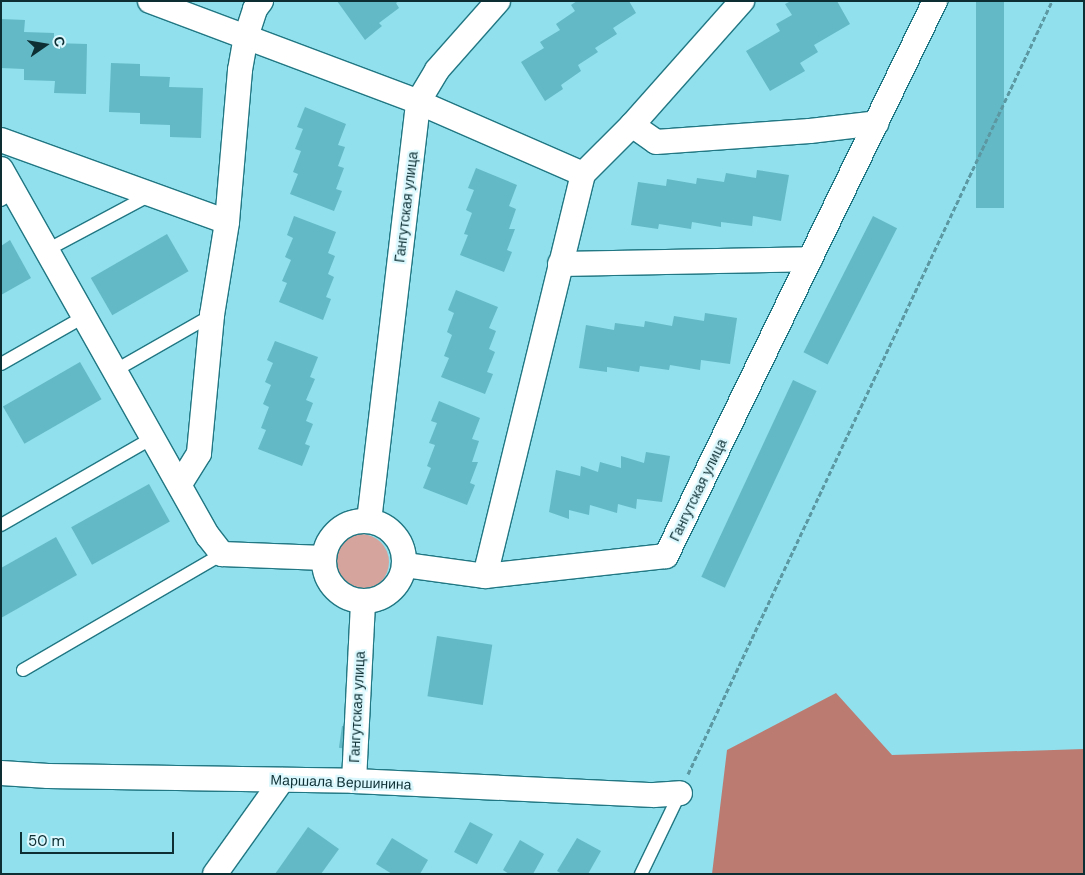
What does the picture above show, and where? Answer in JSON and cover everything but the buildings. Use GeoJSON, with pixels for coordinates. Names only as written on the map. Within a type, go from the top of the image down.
{"type":"FeatureCollection","features":[{"type":"Feature","properties":{"kind":"street"},"geometry":{"type":"LineString","coordinates":[[150,1],[418,102],[583,174]]}},
{"type":"Feature","properties":{"kind":"street"},"geometry":{"type":"LineString","coordinates":[[180,484],[199,453],[212,315],[227,222],[240,70],[246,37],[255,9],[261,1]]}},
{"type":"Feature","properties":{"kind":"street","name":"Гангутская улица"},"geometry":{"type":"LineString","coordinates":[[369,521],[418,102],[437,70],[498,1]]}},
{"type":"Feature","properties":{"kind":"street"},"geometry":{"type":"LineString","coordinates":[[484,576],[583,174],[632,125],[742,1]]}},
{"type":"Feature","properties":{"kind":"street","name":"Гангутская улица"},"geometry":{"type":"LineString","coordinates":[[404,565],[484,576],[666,556],[935,1]]}},
{"type":"Feature","properties":{"kind":"street"},"geometry":{"type":"LineString","coordinates":[[632,125],[656,142],[810,131],[877,123]]}},
{"type":"Feature","properties":{"kind":"street"},"geometry":{"type":"LineString","coordinates":[[1,140],[227,222]]}},
{"type":"Feature","properties":{"kind":"street"},"geometry":{"type":"LineString","coordinates":[[1,169],[8,196],[47,250],[154,437],[208,536],[222,554],[324,558]]}},
{"type":"Feature","properties":{"kind":"street"},"geometry":{"type":"LineString","coordinates":[[560,264],[810,259]]}},
{"type":"Feature","properties":{"kind":"street"},"geometry":{"type":"LineString","coordinates":[[369,521],[382,524],[393,533],[401,544],[404,565],[398,584],[389,594],[376,600],[363,602],[349,599],[338,592],[330,583],[325,571],[324,558],[330,540],[343,526],[355,522],[369,521]]}},
{"type":"Feature","properties":{"kind":"street","name":"Гангутская улица"},"geometry":{"type":"LineString","coordinates":[[354,782],[363,602]]}},
{"type":"Feature","properties":{"kind":"street","name":"Маршала Вершинина"},"geometry":{"type":"LineString","coordinates":[[1,773],[48,776],[354,782],[654,796],[680,793]]}},
{"type":"Feature","properties":{"kind":"street"},"geometry":{"type":"LineString","coordinates":[[216,874],[282,780]]}},
{"type":"Feature","properties":{"kind":"lane"},"geometry":{"type":"LineString","coordinates":[[47,250],[150,195]]}},
{"type":"Feature","properties":{"kind":"lane"},"geometry":{"type":"LineString","coordinates":[[116,370],[212,315]]}},
{"type":"Feature","properties":{"kind":"lane"},"geometry":{"type":"LineString","coordinates":[[1,364],[85,316]]}},
{"type":"Feature","properties":{"kind":"lane"},"geometry":{"type":"LineString","coordinates":[[1,525],[154,437]]}},
{"type":"Feature","properties":{"kind":"lane"},"geometry":{"type":"LineString","coordinates":[[23,670],[222,554]]}},
{"type":"Feature","properties":{"kind":"lane"},"geometry":{"type":"LineString","coordinates":[[641,874],[680,793]]}},
{"type":"Feature","properties":{"kind":"path"},"geometry":{"type":"LineString","coordinates":[[680,793],[1052,1]]}},
{"type":"Feature","properties":{"kind":"shaded area"},"geometry":{"type":"Polygon","coordinates":[[[361,534],[376,539],[384,547],[389,562],[384,577],[376,585],[361,590],[346,585],[338,577],[333,562],[338,547],[346,539],[361,534]]]}},
{"type":"Feature","properties":{"kind":"shaded area"},"geometry":{"type":"Polygon","coordinates":[[[836,693],[892,755],[1084,749],[1084,874],[712,874],[727,750],[836,693]]]}}]}
